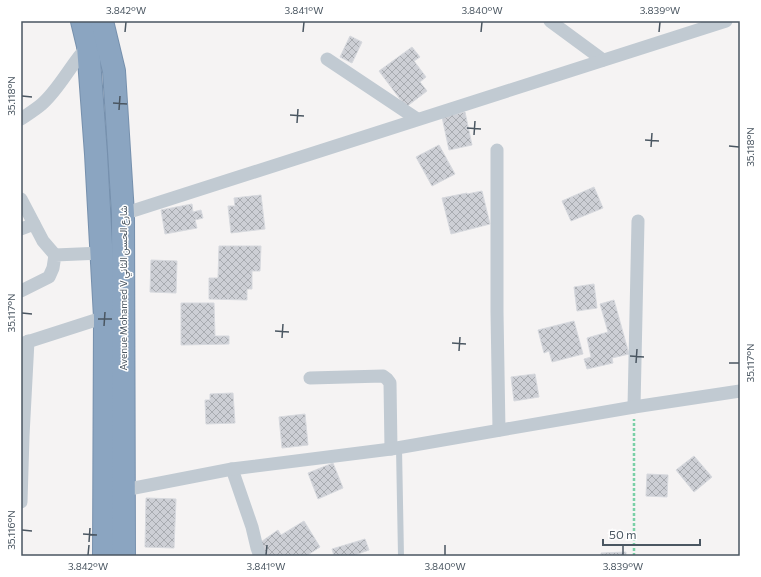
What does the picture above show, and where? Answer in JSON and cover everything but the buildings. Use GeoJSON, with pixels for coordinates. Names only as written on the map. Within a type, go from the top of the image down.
{"type":"FeatureCollection","features":[{"type":"Feature","properties":{"kind":"highway","name":"Avenue Mohamed V شارع الحسن الثاني"},"geometry":{"type":"LineString","coordinates":[[82,21],[88,46],[105,317],[104,556]]}},
{"type":"Feature","properties":{"kind":"highway","name":"Avenue Mohamed V شارع الحسن الثاني"},"geometry":{"type":"LineString","coordinates":[[102,21],[114,71],[123,214],[124,556]]}},
{"type":"Feature","properties":{"kind":"street"},"geometry":{"type":"LineString","coordinates":[[550,21],[603,60]]}},
{"type":"Feature","properties":{"kind":"street"},"geometry":{"type":"LineString","coordinates":[[123,214],[726,21]]}},
{"type":"Feature","properties":{"kind":"street"},"geometry":{"type":"LineString","coordinates":[[21,118],[42,104],[88,46]]}},
{"type":"Feature","properties":{"kind":"street"},"geometry":{"type":"LineString","coordinates":[[327,59],[417,119]]}},
{"type":"Feature","properties":{"kind":"street"},"geometry":{"type":"LineString","coordinates":[[497,150],[499,430]]}},
{"type":"Feature","properties":{"kind":"street"},"geometry":{"type":"LineString","coordinates":[[21,199],[43,240],[56,255]]}},
{"type":"Feature","properties":{"kind":"street"},"geometry":{"type":"LineString","coordinates":[[634,407],[638,222]]}},
{"type":"Feature","properties":{"kind":"street"},"geometry":{"type":"LineString","coordinates":[[21,230],[34,224]]}},
{"type":"Feature","properties":{"kind":"street"},"geometry":{"type":"LineString","coordinates":[[56,255],[102,253]]}},
{"type":"Feature","properties":{"kind":"street"},"geometry":{"type":"LineString","coordinates":[[21,290],[49,277],[56,255]]}},
{"type":"Feature","properties":{"kind":"street"},"geometry":{"type":"LineString","coordinates":[[21,502],[24,342],[105,317]]}},
{"type":"Feature","properties":{"kind":"street"},"geometry":{"type":"LineString","coordinates":[[310,378],[383,376],[387,379],[390,383],[395,449]]}},
{"type":"Feature","properties":{"kind":"street"},"geometry":{"type":"LineString","coordinates":[[124,490],[232,469],[395,449],[634,407],[740,391]]}},
{"type":"Feature","properties":{"kind":"street"},"geometry":{"type":"LineString","coordinates":[[232,469],[252,526],[260,556]]}},
{"type":"Feature","properties":{"kind":"lane"},"geometry":{"type":"LineString","coordinates":[[395,449],[401,556]]}},
{"type":"Feature","properties":{"kind":"path"},"geometry":{"type":"LineString","coordinates":[[634,407],[634,556]]}}]}
